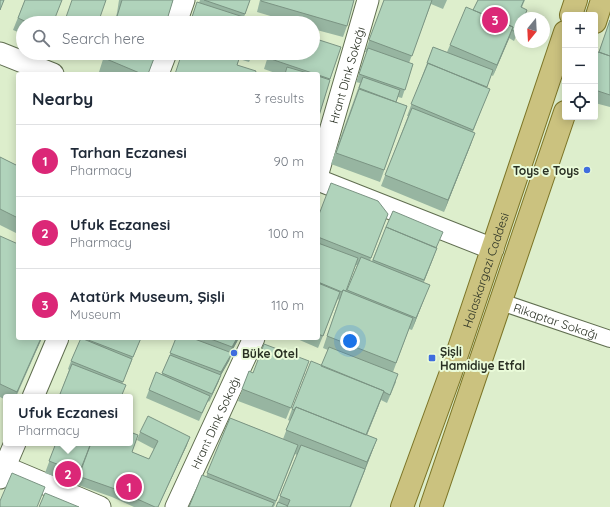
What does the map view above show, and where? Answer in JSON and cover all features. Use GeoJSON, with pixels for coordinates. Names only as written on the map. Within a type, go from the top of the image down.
{"type":"FeatureCollection","features":[{"type":"Feature","properties":{"kind":"main road"},"geometry":{"type":"LineString","coordinates":[[572,12],[576,0]]}},
{"type":"Feature","properties":{"kind":"main road"},"geometry":{"type":"LineString","coordinates":[[598,13],[602,0]]}},
{"type":"Feature","properties":{"kind":"main road","name":"Halaskargazi Caddesi"},"geometry":{"type":"LineString","coordinates":[[402,507],[450,375],[562,41]]}},
{"type":"Feature","properties":{"kind":"main road","name":"Halaskargazi Caddesi"},"geometry":{"type":"LineString","coordinates":[[431,507],[562,120]]}},
{"type":"Feature","properties":{"kind":"street"},"geometry":{"type":"LineString","coordinates":[[178,16],[184,0]]}},
{"type":"Feature","properties":{"kind":"street","name":"Hrant Dink Sokağı"},"geometry":{"type":"LineString","coordinates":[[320,166],[368,0]]}},
{"type":"Feature","properties":{"kind":"street"},"geometry":{"type":"LineString","coordinates":[[0,53],[16,59]]}},
{"type":"Feature","properties":{"kind":"street"},"geometry":{"type":"LineString","coordinates":[[18,60],[48,72]]}},
{"type":"Feature","properties":{"kind":"street"},"geometry":{"type":"LineString","coordinates":[[159,72],[163,60]]}},
{"type":"Feature","properties":{"kind":"street"},"geometry":{"type":"LineString","coordinates":[[320,181],[493,249]]}},
{"type":"Feature","properties":{"kind":"street","name":"Rikaptar Sokağı"},"geometry":{"type":"LineString","coordinates":[[501,302],[610,338]]}},
{"type":"Feature","properties":{"kind":"street"},"geometry":{"type":"LineString","coordinates":[[35,394],[57,340]]}},
{"type":"Feature","properties":{"kind":"street","name":"Hrant Dink Sokağı"},"geometry":{"type":"LineString","coordinates":[[176,507],[253,340]]}},
{"type":"Feature","properties":{"kind":"street"},"geometry":{"type":"LineString","coordinates":[[14,446],[2,470],[100,507]]}},
{"type":"Feature","properties":{"kind":"building"},"geometry":{"type":"Polygon","coordinates":[[[0,0],[4,0],[0,10],[0,0]]]}},
{"type":"Feature","properties":{"kind":"building"},"geometry":{"type":"Polygon","coordinates":[[[25,0],[62,0],[56,16],[19,16],[25,0]]]}},
{"type":"Feature","properties":{"kind":"building"},"geometry":{"type":"Polygon","coordinates":[[[72,0],[106,0],[100,16],[66,16],[72,0]]]}},
{"type":"Feature","properties":{"kind":"building"},"geometry":{"type":"Polygon","coordinates":[[[122,0],[173,0],[168,16],[117,16],[122,0]]]}},
{"type":"Feature","properties":{"kind":"building"},"geometry":{"type":"Polygon","coordinates":[[[204,0],[250,0],[245,14],[204,0]]]}},
{"type":"Feature","properties":{"kind":"building"},"geometry":{"type":"Polygon","coordinates":[[[354,0],[347,26],[320,18],[320,16],[313,16],[261,1],[354,0]]]}},
{"type":"Feature","properties":{"kind":"building"},"geometry":{"type":"Polygon","coordinates":[[[384,0],[432,0],[412,56],[369,40],[384,0]]]}},
{"type":"Feature","properties":{"kind":"building"},"geometry":{"type":"Polygon","coordinates":[[[478,0],[524,0],[521,7],[527,10],[526,12],[514,12],[514,31],[512,30],[513,27],[473,10],[478,0]]]}},
{"type":"Feature","properties":{"kind":"building"},"geometry":{"type":"Polygon","coordinates":[[[197,2],[240,16],[192,16],[197,2]]]}},
{"type":"Feature","properties":{"kind":"building"},"geometry":{"type":"Polygon","coordinates":[[[466,7],[513,27],[497,65],[450,45],[466,7]]]}},
{"type":"Feature","properties":{"kind":"building"},"geometry":{"type":"Polygon","coordinates":[[[610,20],[610,56],[599,52],[610,20]]]}},
{"type":"Feature","properties":{"kind":"building"},"geometry":{"type":"Polygon","coordinates":[[[320,40],[341,47],[330,79],[320,76],[320,72],[309,72],[274,60],[320,60],[320,40]]]}},
{"type":"Feature","properties":{"kind":"building"},"geometry":{"type":"Polygon","coordinates":[[[433,47],[493,70],[487,87],[427,63],[433,47]]]}},
{"type":"Feature","properties":{"kind":"building"},"geometry":{"type":"Polygon","coordinates":[[[368,48],[413,64],[405,90],[359,74],[368,48]]]}},
{"type":"Feature","properties":{"kind":"building"},"geometry":{"type":"Polygon","coordinates":[[[598,52],[610,56],[610,95],[598,91],[598,52]]]}},
{"type":"Feature","properties":{"kind":"building"},"geometry":{"type":"Polygon","coordinates":[[[109,60],[153,60],[149,72],[137,72],[109,60]]]}},
{"type":"Feature","properties":{"kind":"building"},"geometry":{"type":"Polygon","coordinates":[[[180,60],[239,60],[237,65],[256,71],[256,72],[176,72],[180,60]]]}},
{"type":"Feature","properties":{"kind":"building"},"geometry":{"type":"Polygon","coordinates":[[[428,63],[490,89],[473,130],[411,104],[428,63]]]}},
{"type":"Feature","properties":{"kind":"building"},"geometry":{"type":"Polygon","coordinates":[[[287,67],[304,72],[286,72],[287,67]]]}},
{"type":"Feature","properties":{"kind":"building"},"geometry":{"type":"Polygon","coordinates":[[[320,77],[330,80],[320,112],[320,77]]]}},
{"type":"Feature","properties":{"kind":"building"},"geometry":{"type":"Polygon","coordinates":[[[363,77],[400,90],[396,102],[359,88],[363,77]]]}},
{"type":"Feature","properties":{"kind":"building"},"geometry":{"type":"Polygon","coordinates":[[[359,89],[407,106],[384,170],[336,153],[359,89]]]}},
{"type":"Feature","properties":{"kind":"building"},"geometry":{"type":"Polygon","coordinates":[[[412,108],[475,133],[448,200],[385,175],[412,108]]]}},
{"type":"Feature","properties":{"kind":"building"},"geometry":{"type":"Polygon","coordinates":[[[0,157],[16,165],[16,217],[0,209],[0,157]]]}},
{"type":"Feature","properties":{"kind":"building"},"geometry":{"type":"Polygon","coordinates":[[[331,183],[378,201],[388,214],[371,258],[320,238],[320,212],[331,183]]]}},
{"type":"Feature","properties":{"kind":"building"},"geometry":{"type":"Polygon","coordinates":[[[393,211],[443,232],[436,248],[386,227],[393,211]]]}},
{"type":"Feature","properties":{"kind":"building"},"geometry":{"type":"Polygon","coordinates":[[[386,227],[437,248],[424,280],[373,260],[386,227]]]}},
{"type":"Feature","properties":{"kind":"building"},"geometry":{"type":"Polygon","coordinates":[[[0,236],[16,243],[16,340],[40,340],[17,392],[0,384],[0,236]]]}},
{"type":"Feature","properties":{"kind":"building"},"geometry":{"type":"Polygon","coordinates":[[[320,244],[358,258],[346,291],[343,290],[342,292],[320,283],[320,244]]]}},
{"type":"Feature","properties":{"kind":"building"},"geometry":{"type":"Polygon","coordinates":[[[361,257],[430,285],[416,318],[347,290],[361,257]]]}},
{"type":"Feature","properties":{"kind":"building"},"geometry":{"type":"Polygon","coordinates":[[[320,284],[340,292],[323,336],[320,335],[320,284]]]}},
{"type":"Feature","properties":{"kind":"building"},"geometry":{"type":"Polygon","coordinates":[[[343,290],[413,318],[396,363],[327,336],[343,290]]]}},
{"type":"Feature","properties":{"kind":"building"},"geometry":{"type":"Polygon","coordinates":[[[80,340],[86,340],[132,359],[123,382],[71,361],[80,340]]]}},
{"type":"Feature","properties":{"kind":"building"},"geometry":{"type":"Polygon","coordinates":[[[88,340],[140,340],[133,357],[88,340]]]}},
{"type":"Feature","properties":{"kind":"building"},"geometry":{"type":"Polygon","coordinates":[[[175,340],[197,340],[232,353],[221,372],[170,353],[175,340]]]}},
{"type":"Feature","properties":{"kind":"building"},"geometry":{"type":"Polygon","coordinates":[[[213,340],[236,340],[232,347],[213,340]]]}},
{"type":"Feature","properties":{"kind":"building"},"geometry":{"type":"Polygon","coordinates":[[[264,344],[309,361],[291,408],[242,389],[249,371],[253,373],[264,344]]]}},
{"type":"Feature","properties":{"kind":"building"},"geometry":{"type":"Polygon","coordinates":[[[329,347],[398,374],[390,395],[384,391],[321,366],[329,347]]]}},
{"type":"Feature","properties":{"kind":"building"},"geometry":{"type":"Polygon","coordinates":[[[170,355],[221,375],[212,394],[162,373],[170,355]]]}},
{"type":"Feature","properties":{"kind":"building"},"geometry":{"type":"Polygon","coordinates":[[[311,361],[384,391],[366,435],[296,407],[294,410],[292,409],[311,361]]]}},
{"type":"Feature","properties":{"kind":"building"},"geometry":{"type":"Polygon","coordinates":[[[72,364],[126,385],[122,394],[60,394],[72,364]]]}},
{"type":"Feature","properties":{"kind":"building"},"geometry":{"type":"Polygon","coordinates":[[[156,372],[210,396],[202,413],[149,390],[156,372]]]}},
{"type":"Feature","properties":{"kind":"building"},"geometry":{"type":"Polygon","coordinates":[[[296,407],[377,439],[367,462],[286,430],[296,407]]]}},
{"type":"Feature","properties":{"kind":"building"},"geometry":{"type":"Polygon","coordinates":[[[148,416],[190,437],[158,507],[115,489],[78,476],[90,446],[133,446],[133,433],[138,435],[132,452],[149,459],[158,441],[140,432],[148,416]]]}},
{"type":"Feature","properties":{"kind":"building"},"geometry":{"type":"Polygon","coordinates":[[[230,418],[298,445],[276,501],[207,473],[230,418]]]}},
{"type":"Feature","properties":{"kind":"building"},"geometry":{"type":"Polygon","coordinates":[[[301,445],[365,469],[350,507],[287,507],[290,500],[280,496],[301,445]]]}},
{"type":"Feature","properties":{"kind":"building"},"geometry":{"type":"Polygon","coordinates":[[[55,446],[90,446],[80,473],[49,461],[55,446]]]}},
{"type":"Feature","properties":{"kind":"building"},"geometry":{"type":"Polygon","coordinates":[[[12,473],[45,487],[37,507],[0,507],[0,501],[12,473]]]}},
{"type":"Feature","properties":{"kind":"building"},"geometry":{"type":"Polygon","coordinates":[[[202,475],[274,503],[272,507],[189,507],[202,475]]]}},
{"type":"Feature","properties":{"kind":"building"},"geometry":{"type":"Polygon","coordinates":[[[45,493],[79,507],[39,507],[45,493]]]}},
{"type":"Feature","properties":{"kind":"building"},"geometry":{"type":"Polygon","coordinates":[[[278,502],[288,506],[276,507],[278,502]]]}},
{"type":"Feature","properties":{"kind":"place","name":"Atatürk Museum, Şişli"},"geometry":{"type":"Point","coordinates":[495,20]}},
{"type":"Feature","properties":{"kind":"place","name":"Toys e Toys"},"geometry":{"type":"Point","coordinates":[587,170]}},
{"type":"Feature","properties":{"kind":"place","name":"Büke Otel"},"geometry":{"type":"Point","coordinates":[234,353]}},
{"type":"Feature","properties":{"kind":"place","name":"Şişli Hamidiye Etfal"},"geometry":{"type":"Point","coordinates":[432,358]}},
{"type":"Feature","properties":{"kind":"place","name":"Ufuk Eczanesi"},"geometry":{"type":"Point","coordinates":[68,474]}},
{"type":"Feature","properties":{"kind":"place","name":"Tarhan Eczanesi"},"geometry":{"type":"Point","coordinates":[129,487]}}]}
